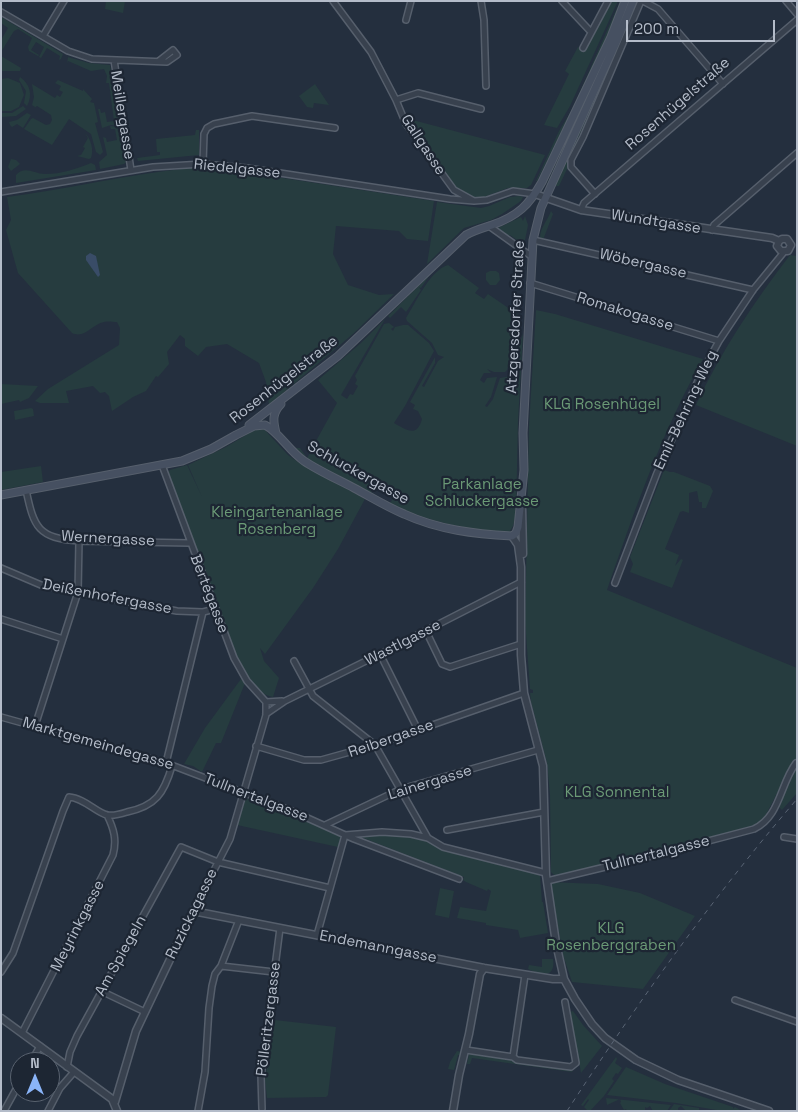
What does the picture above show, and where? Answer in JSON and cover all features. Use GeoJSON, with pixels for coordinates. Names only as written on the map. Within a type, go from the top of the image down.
{"type":"FeatureCollection","features":[{"type":"Feature","properties":{"kind":"main road"},"geometry":{"type":"LineString","coordinates":[[535,194],[611,37],[625,1]]}},
{"type":"Feature","properties":{"kind":"main road","name":"Atzgersdorfer Straße"},"geometry":{"type":"LineString","coordinates":[[512,536],[518,527],[521,504],[533,240],[546,198],[633,1]]}},
{"type":"Feature","properties":{"kind":"main road","name":"Rosenhügelstraße"},"geometry":{"type":"LineString","coordinates":[[1,495],[162,465],[199,454],[234,436],[303,382],[308,381],[359,338],[458,241],[473,230],[508,219],[522,209],[535,194]]}},
{"type":"Feature","properties":{"kind":"main road"},"geometry":{"type":"LineString","coordinates":[[276,433],[273,418],[277,408],[308,381]]}},
{"type":"Feature","properties":{"kind":"main road"},"geometry":{"type":"LineString","coordinates":[[234,436],[260,424],[265,425],[276,433]]}},
{"type":"Feature","properties":{"kind":"main road","name":"Schluckergasse"},"geometry":{"type":"LineString","coordinates":[[276,433],[287,448],[307,463],[404,514],[436,526],[482,534],[512,536]]}},
{"type":"Feature","properties":{"kind":"street"},"geometry":{"type":"LineString","coordinates":[[43,36],[64,1]]}},
{"type":"Feature","properties":{"kind":"street","name":"Gallgasse"},"geometry":{"type":"LineString","coordinates":[[333,1],[371,52],[406,124],[450,186],[460,195],[474,200]]}},
{"type":"Feature","properties":{"kind":"street"},"geometry":{"type":"LineString","coordinates":[[406,20],[411,1]]}},
{"type":"Feature","properties":{"kind":"street"},"geometry":{"type":"LineString","coordinates":[[480,1],[484,20],[486,86]]}},
{"type":"Feature","properties":{"kind":"street"},"geometry":{"type":"LineString","coordinates":[[562,1],[591,32]]}},
{"type":"Feature","properties":{"kind":"street"},"geometry":{"type":"LineString","coordinates":[[583,48],[608,1]]}},
{"type":"Feature","properties":{"kind":"street"},"geometry":{"type":"LineString","coordinates":[[595,194],[571,167],[571,160],[583,137],[642,1],[658,9],[722,84]]}},
{"type":"Feature","properties":{"kind":"street"},"geometry":{"type":"LineString","coordinates":[[786,1],[797,14]]}},
{"type":"Feature","properties":{"kind":"street"},"geometry":{"type":"LineString","coordinates":[[1,12],[68,52],[79,56],[92,59],[159,61]]}},
{"type":"Feature","properties":{"kind":"street","name":"Rosenhügelstraße"},"geometry":{"type":"LineString","coordinates":[[581,210],[584,203],[797,20]]}},
{"type":"Feature","properties":{"kind":"street","name":"Meillergasse"},"geometry":{"type":"LineString","coordinates":[[114,60],[130,170]]}},
{"type":"Feature","properties":{"kind":"street"},"geometry":{"type":"LineString","coordinates":[[396,100],[418,93],[481,109]]}},
{"type":"Feature","properties":{"kind":"street"},"geometry":{"type":"LineString","coordinates":[[203,164],[204,135],[207,128],[214,124],[252,116],[334,128]]}},
{"type":"Feature","properties":{"kind":"street"},"geometry":{"type":"LineString","coordinates":[[712,230],[714,225],[797,153]]}},
{"type":"Feature","properties":{"kind":"street","name":"Riedelgasse"},"geometry":{"type":"LineString","coordinates":[[1,192],[130,170],[203,164],[248,168],[450,199],[474,200]]}},
{"type":"Feature","properties":{"kind":"street"},"geometry":{"type":"LineString","coordinates":[[450,186],[450,199]]}},
{"type":"Feature","properties":{"kind":"street"},"geometry":{"type":"LineString","coordinates":[[474,200],[487,200],[513,191],[535,194]]}},
{"type":"Feature","properties":{"kind":"street","name":"Wundtgasse"},"geometry":{"type":"LineString","coordinates":[[535,194],[581,210],[772,238],[779,241]]}},
{"type":"Feature","properties":{"kind":"street"},"geometry":{"type":"LineString","coordinates":[[489,226],[531,256]]}},
{"type":"Feature","properties":{"kind":"street"},"geometry":{"type":"LineString","coordinates":[[785,238],[794,244],[784,252],[778,248],[779,241],[785,238]]}},
{"type":"Feature","properties":{"kind":"street","name":"Wöbergasse"},"geometry":{"type":"LineString","coordinates":[[533,240],[753,290]]}},
{"type":"Feature","properties":{"kind":"street","name":"Emil-Behring-Weg"},"geometry":{"type":"LineString","coordinates":[[615,583],[657,473],[697,384],[719,341],[753,290],[784,252]]}},
{"type":"Feature","properties":{"kind":"street","name":"Romakogasse"},"geometry":{"type":"LineString","coordinates":[[530,283],[719,341]]}},
{"type":"Feature","properties":{"kind":"street","name":"Bertégasse"},"geometry":{"type":"LineString","coordinates":[[162,465],[240,671],[253,689],[266,702]]}},
{"type":"Feature","properties":{"kind":"street","name":"Wernergasse"},"geometry":{"type":"LineString","coordinates":[[26,490],[30,513],[41,530],[63,540],[190,543]]}},
{"type":"Feature","properties":{"kind":"street","name":"Atzgersdorfer Straße"},"geometry":{"type":"LineString","coordinates":[[521,504],[523,510],[523,541],[520,582],[520,644],[524,693],[543,766],[546,873],[556,943],[564,979],[592,1024],[605,1038],[636,1060],[678,1080],[769,1111]]}},
{"type":"Feature","properties":{"kind":"street","name":"Atzgersdorfer Straße"},"geometry":{"type":"LineString","coordinates":[[512,536],[518,545],[521,567]]}},
{"type":"Feature","properties":{"kind":"street"},"geometry":{"type":"LineString","coordinates":[[35,726],[78,592],[79,541]]}},
{"type":"Feature","properties":{"kind":"street","name":"Deißenhofergasse"},"geometry":{"type":"LineString","coordinates":[[1,568],[40,585],[172,610],[203,612],[215,609]]}},
{"type":"Feature","properties":{"kind":"street","name":"Wastlgasse"},"geometry":{"type":"LineString","coordinates":[[266,715],[285,701],[520,582]]}},
{"type":"Feature","properties":{"kind":"street"},"geometry":{"type":"LineString","coordinates":[[166,763],[203,612]]}},
{"type":"Feature","properties":{"kind":"street"},"geometry":{"type":"LineString","coordinates":[[1,618],[63,639]]}},
{"type":"Feature","properties":{"kind":"street"},"geometry":{"type":"LineString","coordinates":[[426,631],[442,664],[450,667],[520,644]]}},
{"type":"Feature","properties":{"kind":"street"},"geometry":{"type":"LineString","coordinates":[[380,654],[418,730]]}},
{"type":"Feature","properties":{"kind":"street"},"geometry":{"type":"LineString","coordinates":[[294,661],[313,696],[375,744],[428,838]]}},
{"type":"Feature","properties":{"kind":"street","name":"Reibergasse"},"geometry":{"type":"LineString","coordinates":[[256,746],[304,760],[321,760],[418,730],[524,693]]}},
{"type":"Feature","properties":{"kind":"street","name":"Wastlgasse"},"geometry":{"type":"LineString","coordinates":[[266,702],[285,701]]}},
{"type":"Feature","properties":{"kind":"street"},"geometry":{"type":"LineString","coordinates":[[266,702],[266,715]]}},
{"type":"Feature","properties":{"kind":"street","name":"Ruzickagasse"},"geometry":{"type":"LineString","coordinates":[[112,1111],[120,1090],[133,1040],[145,1012],[230,839],[266,715]]}},
{"type":"Feature","properties":{"kind":"street","name":"Marktgemeindegasse"},"geometry":{"type":"LineString","coordinates":[[1,717],[166,763],[193,774]]}},
{"type":"Feature","properties":{"kind":"street","name":"Lainergasse"},"geometry":{"type":"LineString","coordinates":[[324,825],[401,789],[538,750]]}},
{"type":"Feature","properties":{"kind":"street","name":"Tullnertalgasse"},"geometry":{"type":"LineString","coordinates":[[547,880],[651,856],[764,825],[778,802],[786,780],[796,763]]}},
{"type":"Feature","properties":{"kind":"street"},"geometry":{"type":"LineString","coordinates":[[1,972],[13,953],[69,797],[107,815],[135,810],[153,801],[166,786],[172,766]]}},
{"type":"Feature","properties":{"kind":"street","name":"Tullnertalgasse"},"geometry":{"type":"LineString","coordinates":[[193,774],[244,792],[345,835],[459,880]]}},
{"type":"Feature","properties":{"kind":"street"},"geometry":{"type":"LineString","coordinates":[[447,830],[544,812]]}},
{"type":"Feature","properties":{"kind":"street","name":"Meyrinkgasse"},"geometry":{"type":"LineString","coordinates":[[22,1034],[113,855],[116,845],[115,835],[107,815]]}},
{"type":"Feature","properties":{"kind":"street"},"geometry":{"type":"LineString","coordinates":[[317,935],[345,835],[382,832],[411,834],[428,838],[443,847],[546,873]]}},
{"type":"Feature","properties":{"kind":"street"},"geometry":{"type":"LineString","coordinates":[[784,837],[797,839]]}},
{"type":"Feature","properties":{"kind":"street","name":"Am Spiegeln"},"geometry":{"type":"LineString","coordinates":[[68,1067],[73,1045],[181,847],[218,862]]}},
{"type":"Feature","properties":{"kind":"street"},"geometry":{"type":"LineString","coordinates":[[218,862],[330,888]]}},
{"type":"Feature","properties":{"kind":"street","name":"Endemanngasse"},"geometry":{"type":"LineString","coordinates":[[193,911],[484,968],[564,979]]}},
{"type":"Feature","properties":{"kind":"street"},"geometry":{"type":"LineString","coordinates":[[198,1111],[205,1072],[210,996],[214,978],[221,966],[239,920]]}},
{"type":"Feature","properties":{"kind":"street","name":"Pölleritzergasse"},"geometry":{"type":"LineString","coordinates":[[262,1109],[261,1076],[280,928]]}},
{"type":"Feature","properties":{"kind":"street"},"geometry":{"type":"LineString","coordinates":[[221,966],[274,972]]}},
{"type":"Feature","properties":{"kind":"street"},"geometry":{"type":"LineString","coordinates":[[453,1111],[480,974],[484,968]]}},
{"type":"Feature","properties":{"kind":"street"},"geometry":{"type":"LineString","coordinates":[[513,1057],[525,975]]}},
{"type":"Feature","properties":{"kind":"street"},"geometry":{"type":"LineString","coordinates":[[102,991],[145,1012]]}},
{"type":"Feature","properties":{"kind":"street"},"geometry":{"type":"LineString","coordinates":[[735,1000],[797,1022]]}},
{"type":"Feature","properties":{"kind":"street"},"geometry":{"type":"LineString","coordinates":[[466,1050],[513,1057],[516,1060],[570,1067],[576,1063],[565,1002]]}},
{"type":"Feature","properties":{"kind":"street"},"geometry":{"type":"LineString","coordinates":[[1,1018],[115,1102],[117,1111]]}},
{"type":"Feature","properties":{"kind":"street"},"geometry":{"type":"LineString","coordinates":[[37,1052],[40,1046]]}},
{"type":"Feature","properties":{"kind":"street"},"geometry":{"type":"LineString","coordinates":[[48,1111],[60,1088],[74,1072]]}},
{"type":"Feature","properties":{"kind":"green space"},"geometry":{"type":"Polygon","coordinates":[[[106,1],[125,1],[123,13],[105,9],[106,1]]]}},
{"type":"Feature","properties":{"kind":"green space"},"geometry":{"type":"Polygon","coordinates":[[[609,1],[618,1],[570,106],[557,128],[544,125],[569,74],[565,71],[578,47],[582,49],[609,1]]]}},
{"type":"Feature","properties":{"kind":"green space"},"geometry":{"type":"Polygon","coordinates":[[[620,1],[622,1],[575,109],[536,181],[559,131],[573,108],[620,1]]]}},
{"type":"Feature","properties":{"kind":"green space"},"geometry":{"type":"Polygon","coordinates":[[[628,1],[631,1],[624,18],[548,185],[547,184],[628,1]]]}},
{"type":"Feature","properties":{"kind":"green space"},"geometry":{"type":"Polygon","coordinates":[[[1,17],[63,54],[61,59],[59,60],[60,56],[47,48],[41,58],[39,57],[44,47],[36,42],[31,50],[39,55],[29,51],[28,47],[32,38],[18,29],[14,31],[1,52],[1,40],[8,28],[1,23],[1,17]]]}},
{"type":"Feature","properties":{"kind":"green space"},"geometry":{"type":"Polygon","coordinates":[[[1,56],[21,68],[20,71],[1,71],[1,56]]]}},
{"type":"Feature","properties":{"kind":"green space"},"geometry":{"type":"Polygon","coordinates":[[[68,57],[89,63],[110,65],[120,126],[111,125],[102,128],[98,109],[100,109],[101,113],[105,112],[107,122],[114,121],[109,83],[106,83],[107,76],[104,69],[91,71],[68,61],[67,64],[68,57]]]}},
{"type":"Feature","properties":{"kind":"green space"},"geometry":{"type":"Polygon","coordinates":[[[20,77],[28,86],[30,94],[27,106],[24,103],[26,91],[19,80],[20,77]]]}},
{"type":"Feature","properties":{"kind":"green space"},"geometry":{"type":"Polygon","coordinates":[[[8,78],[20,83],[24,95],[19,107],[11,111],[1,111],[1,79],[8,78]]]}},
{"type":"Feature","properties":{"kind":"green space"},"geometry":{"type":"Polygon","coordinates":[[[58,80],[83,91],[83,89],[92,99],[90,102],[94,103],[98,122],[95,123],[103,152],[100,155],[96,152],[91,134],[69,119],[52,145],[24,129],[33,118],[46,125],[50,124],[52,120],[51,115],[37,106],[34,108],[32,105],[34,97],[32,84],[55,98],[57,95],[60,97],[63,92],[59,90],[61,86],[55,83],[58,80]]]}},
{"type":"Feature","properties":{"kind":"green space"},"geometry":{"type":"Polygon","coordinates":[[[315,84],[329,105],[314,103],[313,108],[307,107],[299,96],[315,84]]]}},
{"type":"Feature","properties":{"kind":"green space"},"geometry":{"type":"Polygon","coordinates":[[[602,86],[569,158],[568,167],[559,186],[553,186],[589,110],[602,86]]]}},
{"type":"Feature","properties":{"kind":"green space"},"geometry":{"type":"Polygon","coordinates":[[[23,106],[26,109],[16,116],[1,117],[1,113],[12,113],[23,106]]]}},
{"type":"Feature","properties":{"kind":"green space"},"geometry":{"type":"Polygon","coordinates":[[[27,113],[31,115],[23,128],[17,124],[12,127],[10,125],[9,122],[17,120],[27,113]]]}},
{"type":"Feature","properties":{"kind":"green space"},"geometry":{"type":"Polygon","coordinates":[[[409,119],[545,155],[531,185],[527,188],[508,188],[484,197],[472,197],[455,188],[409,119]]]}},
{"type":"Feature","properties":{"kind":"green space"},"geometry":{"type":"Polygon","coordinates":[[[110,126],[120,127],[126,162],[100,169],[99,162],[107,155],[103,137],[106,138],[107,142],[117,140],[115,129],[111,129],[110,126]]]}},
{"type":"Feature","properties":{"kind":"green space"},"geometry":{"type":"Polygon","coordinates":[[[196,130],[199,130],[199,155],[138,161],[137,158],[160,155],[160,152],[157,152],[156,139],[195,135],[196,130]]]}},
{"type":"Feature","properties":{"kind":"green space"},"geometry":{"type":"Polygon","coordinates":[[[85,133],[89,138],[92,148],[92,155],[89,159],[77,156],[81,155],[85,148],[83,147],[88,138],[85,133]]]}},
{"type":"Feature","properties":{"kind":"green space"},"geometry":{"type":"Polygon","coordinates":[[[11,159],[16,160],[20,164],[11,171],[8,167],[11,159]]]}},
{"type":"Feature","properties":{"kind":"green space"},"geometry":{"type":"Polygon","coordinates":[[[91,163],[95,165],[96,170],[16,183],[16,175],[26,170],[41,174],[57,173],[91,163]]]}},
{"type":"Feature","properties":{"kind":"green space"},"geometry":{"type":"Polygon","coordinates":[[[190,168],[230,170],[434,201],[428,241],[407,239],[399,231],[336,226],[333,254],[348,285],[379,295],[394,294],[354,333],[269,405],[266,382],[259,363],[227,344],[206,347],[198,356],[185,346],[185,339],[180,335],[167,352],[169,364],[158,377],[156,376],[146,391],[112,411],[109,396],[105,392],[100,393],[93,386],[66,391],[69,403],[40,403],[35,401],[48,389],[119,345],[120,328],[117,322],[106,322],[100,323],[85,333],[72,333],[18,273],[6,230],[11,220],[7,197],[190,168]]]}},
{"type":"Feature","properties":{"kind":"green space"},"geometry":{"type":"Polygon","coordinates":[[[510,197],[523,197],[521,201],[502,214],[491,220],[464,228],[427,264],[437,202],[481,208],[510,197]]]}},
{"type":"Feature","properties":{"kind":"green space"},"geometry":{"type":"Polygon","coordinates":[[[551,211],[553,214],[543,240],[540,239],[541,231],[551,211]]]}},
{"type":"Feature","properties":{"kind":"green space"},"geometry":{"type":"Polygon","coordinates":[[[525,216],[528,225],[524,245],[498,228],[521,217],[523,221],[525,216]]]}},
{"type":"Feature","properties":{"kind":"green space"},"geometry":{"type":"Polygon","coordinates":[[[790,255],[797,256],[797,446],[696,405],[716,365],[739,327],[790,255]]]}},
{"type":"Feature","properties":{"kind":"green space"},"geometry":{"type":"Polygon","coordinates":[[[445,260],[429,276],[421,288],[419,287],[421,290],[406,312],[401,307],[390,318],[388,316],[445,260]]]}},
{"type":"Feature","properties":{"kind":"green space","name":"Parkanlage Schluckergasse"},"geometry":{"type":"Polygon","coordinates":[[[448,265],[479,288],[475,293],[484,299],[488,294],[520,316],[520,332],[507,370],[505,372],[494,372],[487,369],[491,373],[484,373],[480,380],[484,383],[487,378],[497,377],[491,397],[485,406],[487,407],[493,399],[500,378],[517,375],[512,372],[511,367],[523,334],[518,421],[516,514],[513,526],[508,534],[447,524],[403,509],[388,502],[391,502],[396,491],[378,481],[379,477],[371,492],[384,500],[308,459],[294,448],[300,448],[307,458],[316,442],[321,444],[316,441],[337,403],[318,380],[361,343],[385,319],[341,395],[347,399],[350,394],[353,395],[358,386],[355,384],[357,380],[355,376],[384,324],[389,323],[394,327],[391,329],[393,331],[395,327],[408,325],[429,343],[434,351],[394,423],[407,430],[417,429],[422,419],[418,411],[413,409],[415,405],[410,402],[435,357],[435,363],[422,386],[424,387],[438,361],[444,357],[438,355],[432,343],[406,318],[429,280],[441,268],[448,265]]]}},
{"type":"Feature","properties":{"kind":"green space"},"geometry":{"type":"Polygon","coordinates":[[[490,271],[499,273],[500,280],[496,285],[490,285],[486,280],[486,273],[490,271]]]}},
{"type":"Feature","properties":{"kind":"green space","name":"KLG Rosenhügel"},"geometry":{"type":"Polygon","coordinates":[[[536,310],[555,314],[703,359],[674,414],[638,502],[607,590],[797,668],[797,760],[793,763],[761,824],[652,854],[555,876],[551,872],[550,795],[547,763],[531,702],[530,693],[533,693],[533,690],[530,689],[525,620],[529,426],[536,310]]]}},
{"type":"Feature","properties":{"kind":"green space"},"geometry":{"type":"Polygon","coordinates":[[[1,384],[38,386],[29,398],[20,402],[19,400],[1,404],[1,384]]]}},
{"type":"Feature","properties":{"kind":"green space"},"geometry":{"type":"Polygon","coordinates":[[[33,409],[34,416],[15,420],[14,411],[33,409]]]}},
{"type":"Feature","properties":{"kind":"green space","name":"Kleingartenanlage Rosenberg"},"geometry":{"type":"Polygon","coordinates":[[[263,428],[288,455],[298,462],[365,499],[338,549],[313,588],[265,654],[260,648],[264,661],[279,678],[273,697],[257,689],[239,663],[168,473],[170,470],[187,465],[202,497],[188,465],[226,447],[256,429],[263,428]]]}},
{"type":"Feature","properties":{"kind":"green space"},"geometry":{"type":"Polygon","coordinates":[[[41,466],[43,482],[1,490],[1,472],[41,466]]]}},
{"type":"Feature","properties":{"kind":"green space"},"geometry":{"type":"Polygon","coordinates":[[[664,470],[710,486],[713,491],[706,508],[702,508],[702,502],[699,502],[697,491],[689,493],[689,513],[680,512],[665,549],[679,555],[675,566],[681,559],[683,560],[672,588],[630,572],[633,564],[630,557],[664,470]]]}},
{"type":"Feature","properties":{"kind":"green space"},"geometry":{"type":"Polygon","coordinates":[[[241,679],[245,683],[221,743],[216,743],[202,772],[193,766],[184,764],[205,728],[241,679]]]}},
{"type":"Feature","properties":{"kind":"green space"},"geometry":{"type":"Polygon","coordinates":[[[797,764],[797,793],[782,810],[778,806],[797,764]]]}},
{"type":"Feature","properties":{"kind":"green space"},"geometry":{"type":"Polygon","coordinates":[[[246,798],[340,835],[341,839],[338,847],[237,825],[246,798]]]}},
{"type":"Feature","properties":{"kind":"green space"},"geometry":{"type":"Polygon","coordinates":[[[353,834],[410,835],[426,839],[447,851],[538,873],[540,875],[542,902],[548,933],[520,938],[518,930],[457,918],[460,907],[486,911],[491,891],[466,882],[463,880],[464,877],[353,834]]]}},
{"type":"Feature","properties":{"kind":"green space","name":"KLG Rosenberggraben"},"geometry":{"type":"Polygon","coordinates":[[[550,882],[598,884],[640,893],[695,916],[643,989],[572,982],[563,955],[550,882]]]}},
{"type":"Feature","properties":{"kind":"green space"},"geometry":{"type":"Polygon","coordinates":[[[440,888],[454,891],[449,918],[435,915],[440,888]]]}},
{"type":"Feature","properties":{"kind":"green space"},"geometry":{"type":"Polygon","coordinates":[[[542,959],[553,959],[550,972],[542,974],[528,969],[529,965],[542,967],[542,959]]]}},
{"type":"Feature","properties":{"kind":"green space"},"geometry":{"type":"Polygon","coordinates":[[[573,1011],[602,1046],[581,1073],[570,1012],[573,1011]]]}},
{"type":"Feature","properties":{"kind":"green space"},"geometry":{"type":"Polygon","coordinates":[[[275,1020],[336,1027],[328,1095],[326,1097],[267,1098],[265,1080],[275,1020]]]}},
{"type":"Feature","properties":{"kind":"green space"},"geometry":{"type":"Polygon","coordinates":[[[457,1051],[462,1052],[461,1055],[458,1055],[454,1070],[448,1069],[450,1062],[457,1051]]]}},
{"type":"Feature","properties":{"kind":"green space"},"geometry":{"type":"Polygon","coordinates":[[[469,1054],[573,1069],[572,1072],[472,1058],[470,1064],[467,1064],[469,1054]]]}},
{"type":"Feature","properties":{"kind":"green space"},"geometry":{"type":"Polygon","coordinates":[[[616,1057],[615,1063],[622,1068],[612,1079],[614,1081],[604,1096],[588,1111],[584,1107],[588,1099],[583,1106],[581,1105],[616,1057]]]}},
{"type":"Feature","properties":{"kind":"green space"},"geometry":{"type":"Polygon","coordinates":[[[626,1067],[665,1084],[742,1111],[722,1111],[676,1103],[607,1095],[626,1067]]]}},
{"type":"Feature","properties":{"kind":"green space"},"geometry":{"type":"Polygon","coordinates":[[[606,1098],[619,1099],[607,1105],[606,1098]]]}},
{"type":"Feature","properties":{"kind":"green space"},"geometry":{"type":"Polygon","coordinates":[[[620,1100],[671,1105],[667,1111],[653,1111],[650,1106],[645,1107],[645,1111],[627,1111],[626,1109],[624,1110],[620,1100]]]}},
{"type":"Feature","properties":{"kind":"green space"},"geometry":{"type":"Polygon","coordinates":[[[674,1104],[699,1108],[699,1111],[686,1111],[681,1106],[678,1108],[678,1111],[669,1111],[674,1104]]]}},
{"type":"Feature","properties":{"kind":"water"},"geometry":{"type":"Polygon","coordinates":[[[90,253],[96,256],[100,275],[98,277],[86,260],[86,256],[90,253]]]}},
{"type":"Feature","properties":{"kind":"railway"},"geometry":{"type":"LineString","coordinates":[[567,1111],[677,951],[797,799]]}},
{"type":"Feature","properties":{"kind":"park label","name":"KLG Sonnental"},"geometry":{"type":"Point","coordinates":[617,793]}}]}
